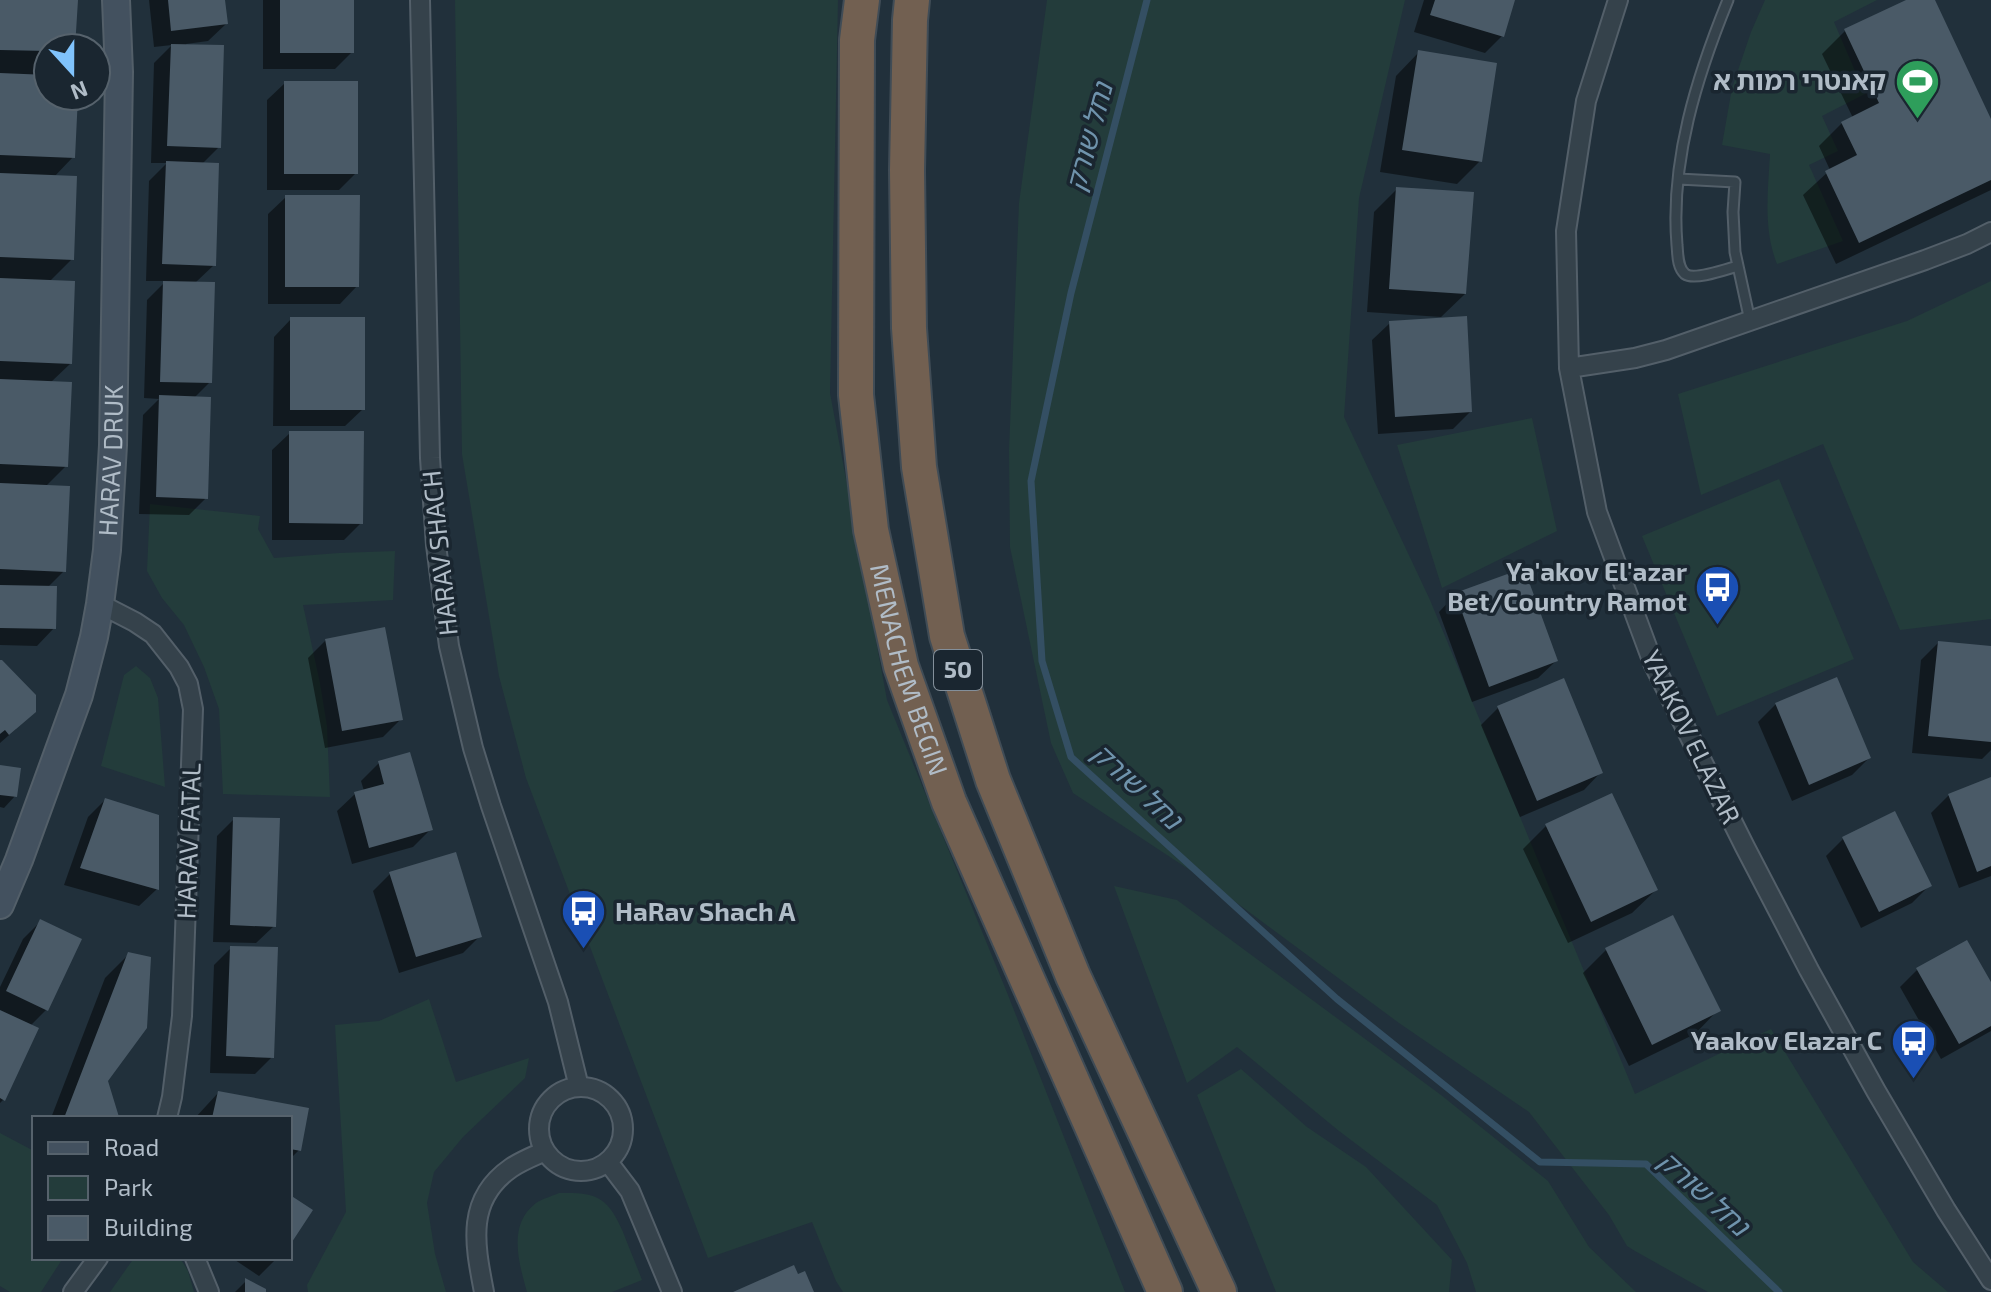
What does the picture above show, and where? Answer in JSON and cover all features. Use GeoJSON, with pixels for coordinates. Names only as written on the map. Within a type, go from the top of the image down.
{"type":"FeatureCollection","features":[{"type":"Feature","properties":{"kind":"highway","name":"MENACHEM BEGIN"},"geometry":{"type":"LineString","coordinates":[[862,0],[857,40],[856,395],[871,530],[901,666],[949,802],[1165,1292]]}},
{"type":"Feature","properties":{"kind":"highway","name":"MENACHEM BEGIN"},"geometry":{"type":"LineString","coordinates":[[912,0],[907,170],[909,328],[919,467],[947,636],[993,780],[1073,976],[1219,1292]]}},
{"type":"Feature","properties":{"kind":"street","name":"HARAV DRUK"},"geometry":{"type":"LineString","coordinates":[[0,905],[35,819],[79,695],[94,637],[107,550],[113,445],[119,72],[116,0]]}},
{"type":"Feature","properties":{"kind":"street","name":"HARAV SHACH"},"geometry":{"type":"LineString","coordinates":[[420,0],[430,458],[436,545],[449,646],[473,748],[558,1002],[579,1087]]}},
{"type":"Feature","properties":{"kind":"street","name":"YAAKOV ELAZAR"},"geometry":{"type":"LineString","coordinates":[[1618,0],[1586,101],[1566,231],[1569,368],[1597,512],[1653,663],[1770,896],[1910,1151],[1991,1280]]}},
{"type":"Feature","properties":{"kind":"street"},"geometry":{"type":"LineString","coordinates":[[1569,368],[1666,350],[1925,260],[1991,232]]}},
{"type":"Feature","properties":{"kind":"street","name":"HARAV FATAL"},"geometry":{"type":"LineString","coordinates":[[100,604],[153,634],[179,667],[188,684],[193,709],[182,1016],[167,1116]]}},
{"type":"Feature","properties":{"kind":"street"},"geometry":{"type":"LineString","coordinates":[[579,1087],[592,1088],[605,1094],[615,1103],[624,1127],[617,1152],[608,1162],[596,1169],[581,1171],[567,1169],[554,1162],[540,1138],[539,1123],[544,1109],[553,1098],[565,1090],[579,1087]]}},
{"type":"Feature","properties":{"kind":"street"},"geometry":{"type":"LineString","coordinates":[[484,1292],[475,1230],[482,1204],[491,1188],[512,1167],[545,1151]]}},
{"type":"Feature","properties":{"kind":"street"},"geometry":{"type":"LineString","coordinates":[[608,1162],[630,1191],[672,1292]]}},
{"type":"Feature","properties":{"kind":"street"},"geometry":{"type":"LineString","coordinates":[[73,1292],[97,1260]]}},
{"type":"Feature","properties":{"kind":"street"},"geometry":{"type":"LineString","coordinates":[[196,1260],[209,1292]]}},
{"type":"Feature","properties":{"kind":"lane"},"geometry":{"type":"LineString","coordinates":[[1728,0],[1696,87],[1685,136],[1675,227],[1678,263],[1684,273],[1693,277],[1738,266]]}},
{"type":"Feature","properties":{"kind":"lane"},"geometry":{"type":"LineString","coordinates":[[1679,179],[1735,182],[1735,252],[1750,321]]}},
{"type":"Feature","properties":{"kind":"green space"},"geometry":{"type":"Polygon","coordinates":[[[455,0],[838,0],[830,393],[887,700],[1125,1292],[843,1292],[812,1222],[708,1258],[526,778],[499,676],[462,454],[455,0]]]}},
{"type":"Feature","properties":{"kind":"green space"},"geometry":{"type":"Polygon","coordinates":[[[1047,0],[1405,0],[1359,198],[1344,417],[1430,600],[1635,1094],[1771,1029],[1913,1262],[1948,1292],[1708,1292],[1635,1251],[1627,1246],[1609,1215],[1529,1112],[1399,1023],[1214,886],[1073,793],[1051,743],[1010,547],[1009,451],[1019,203],[1047,0]]]}},
{"type":"Feature","properties":{"kind":"green space"},"geometry":{"type":"Polygon","coordinates":[[[1765,0],[1877,0],[1834,22],[1865,94],[1822,116],[1838,151],[1809,165],[1843,241],[1777,264],[1768,224],[1770,154],[1722,145],[1732,88],[1765,0]]]}},
{"type":"Feature","properties":{"kind":"green space"},"geometry":{"type":"Polygon","coordinates":[[[1991,281],[1991,619],[1900,630],[1823,444],[1701,495],[1678,394],[1907,321],[1991,281]]]}},
{"type":"Feature","properties":{"kind":"green space"},"geometry":{"type":"Polygon","coordinates":[[[1532,418],[1557,531],[1442,588],[1397,445],[1532,418]]]}},
{"type":"Feature","properties":{"kind":"green space"},"geometry":{"type":"Polygon","coordinates":[[[1779,479],[1854,659],[1717,716],[1642,536],[1779,479]]]}},
{"type":"Feature","properties":{"kind":"green space"},"geometry":{"type":"Polygon","coordinates":[[[150,504],[260,516],[258,529],[274,558],[395,551],[393,600],[303,605],[327,726],[330,797],[223,794],[219,709],[184,625],[162,598],[147,571],[150,504]]]}},
{"type":"Feature","properties":{"kind":"green space"},"geometry":{"type":"Polygon","coordinates":[[[136,666],[150,678],[158,698],[165,787],[101,766],[124,675],[136,666]]]}},
{"type":"Feature","properties":{"kind":"green space"},"geometry":{"type":"Polygon","coordinates":[[[1114,886],[1177,900],[1441,1095],[1548,1181],[1589,1247],[1636,1292],[1476,1292],[1467,1263],[1437,1205],[1339,1131],[1237,1047],[1187,1083],[1114,886]]]}},
{"type":"Feature","properties":{"kind":"green space"},"geometry":{"type":"Polygon","coordinates":[[[429,999],[456,1082],[529,1058],[525,1078],[463,1137],[434,1172],[427,1203],[435,1254],[446,1292],[308,1292],[307,1285],[346,1212],[335,1025],[379,1021],[429,999]]]}},
{"type":"Feature","properties":{"kind":"green space"},"geometry":{"type":"Polygon","coordinates":[[[1241,1069],[1307,1127],[1366,1167],[1452,1260],[1449,1292],[1276,1292],[1197,1095],[1241,1069]]]}},
{"type":"Feature","properties":{"kind":"green space"},"geometry":{"type":"Polygon","coordinates":[[[0,1133],[32,1150],[32,1260],[62,1260],[41,1292],[10,1292],[0,1286],[0,1133]]]}},
{"type":"Feature","properties":{"kind":"green space"},"geometry":{"type":"Polygon","coordinates":[[[559,1193],[592,1196],[606,1204],[618,1220],[642,1280],[612,1292],[527,1292],[518,1245],[521,1222],[536,1203],[559,1193]]]}},
{"type":"Feature","properties":{"kind":"green space"},"geometry":{"type":"Polygon","coordinates":[[[133,1260],[181,1260],[194,1292],[110,1292],[133,1260]]]}},
{"type":"Feature","properties":{"kind":"building"},"geometry":{"type":"Polygon","coordinates":[[[0,0],[78,0],[76,32],[32,32],[32,51],[0,50],[0,0]]]}},
{"type":"Feature","properties":{"kind":"building"},"geometry":{"type":"Polygon","coordinates":[[[168,0],[225,0],[228,24],[171,31],[168,0]]]}},
{"type":"Feature","properties":{"kind":"building"},"geometry":{"type":"Polygon","coordinates":[[[280,0],[354,0],[354,53],[280,53],[280,0]]]}},
{"type":"Feature","properties":{"kind":"building"},"geometry":{"type":"Polygon","coordinates":[[[1435,0],[1515,0],[1504,37],[1430,15],[1435,0]]]}},
{"type":"Feature","properties":{"kind":"building","name":"קאנטרי רמות א"},"geometry":{"type":"Polygon","coordinates":[[[1906,0],[1935,0],[1991,119],[1991,180],[1859,243],[1825,171],[1857,155],[1841,122],[1879,103],[1844,29],[1906,0]]]}},
{"type":"Feature","properties":{"kind":"building"},"geometry":{"type":"Polygon","coordinates":[[[171,44],[224,45],[221,148],[167,146],[171,44]]]}},
{"type":"Feature","properties":{"kind":"building"},"geometry":{"type":"Polygon","coordinates":[[[1418,50],[1497,63],[1482,162],[1402,150],[1418,50]]]}},
{"type":"Feature","properties":{"kind":"building"},"geometry":{"type":"Polygon","coordinates":[[[0,73],[32,74],[32,112],[77,112],[75,158],[0,155],[0,73]]]}},
{"type":"Feature","properties":{"kind":"building"},"geometry":{"type":"Polygon","coordinates":[[[284,81],[358,81],[358,174],[284,174],[284,81]]]}},
{"type":"Feature","properties":{"kind":"building"},"geometry":{"type":"Polygon","coordinates":[[[166,161],[219,163],[216,266],[162,264],[166,161]]]}},
{"type":"Feature","properties":{"kind":"building"},"geometry":{"type":"Polygon","coordinates":[[[0,173],[77,176],[74,260],[0,257],[0,173]]]}},
{"type":"Feature","properties":{"kind":"building"},"geometry":{"type":"Polygon","coordinates":[[[1396,187],[1474,192],[1466,294],[1389,289],[1396,187]]]}},
{"type":"Feature","properties":{"kind":"building"},"geometry":{"type":"Polygon","coordinates":[[[285,195],[360,195],[359,287],[285,287],[285,195]]]}},
{"type":"Feature","properties":{"kind":"building"},"geometry":{"type":"Polygon","coordinates":[[[0,278],[75,281],[72,364],[0,361],[0,278]]]}},
{"type":"Feature","properties":{"kind":"building"},"geometry":{"type":"Polygon","coordinates":[[[163,281],[215,282],[212,383],[160,382],[163,281]]]}},
{"type":"Feature","properties":{"kind":"building"},"geometry":{"type":"Polygon","coordinates":[[[1467,316],[1472,412],[1395,417],[1389,321],[1467,316]]]}},
{"type":"Feature","properties":{"kind":"building"},"geometry":{"type":"Polygon","coordinates":[[[290,317],[365,317],[365,410],[290,410],[290,317]]]}},
{"type":"Feature","properties":{"kind":"building"},"geometry":{"type":"Polygon","coordinates":[[[0,379],[72,382],[68,467],[0,464],[0,379]]]}},
{"type":"Feature","properties":{"kind":"building"},"geometry":{"type":"Polygon","coordinates":[[[159,395],[211,397],[208,499],[156,497],[159,395]]]}},
{"type":"Feature","properties":{"kind":"building"},"geometry":{"type":"Polygon","coordinates":[[[289,431],[364,431],[363,524],[289,523],[289,431]]]}},
{"type":"Feature","properties":{"kind":"building"},"geometry":{"type":"Polygon","coordinates":[[[0,483],[70,486],[66,572],[0,569],[0,483]]]}},
{"type":"Feature","properties":{"kind":"building"},"geometry":{"type":"Polygon","coordinates":[[[1524,568],[1558,661],[1489,687],[1455,593],[1524,568]]]}},
{"type":"Feature","properties":{"kind":"building"},"geometry":{"type":"Polygon","coordinates":[[[0,585],[57,586],[56,629],[0,628],[0,585]]]}},
{"type":"Feature","properties":{"kind":"building"},"geometry":{"type":"Polygon","coordinates":[[[385,627],[403,720],[342,731],[325,639],[385,627]]]}},
{"type":"Feature","properties":{"kind":"building"},"geometry":{"type":"Polygon","coordinates":[[[1938,641],[1991,646],[1991,742],[1928,736],[1938,641]]]}},
{"type":"Feature","properties":{"kind":"building"},"geometry":{"type":"Polygon","coordinates":[[[0,660],[36,695],[36,712],[9,735],[5,730],[0,734],[0,660]]]}},
{"type":"Feature","properties":{"kind":"building"},"geometry":{"type":"Polygon","coordinates":[[[1837,677],[1871,758],[1809,785],[1775,703],[1837,677]]]}},
{"type":"Feature","properties":{"kind":"building"},"geometry":{"type":"Polygon","coordinates":[[[1564,678],[1603,773],[1537,801],[1497,706],[1564,678]]]}},
{"type":"Feature","properties":{"kind":"building"},"geometry":{"type":"Polygon","coordinates":[[[410,752],[433,830],[369,848],[354,792],[384,784],[378,761],[410,752]]]}},
{"type":"Feature","properties":{"kind":"building"},"geometry":{"type":"Polygon","coordinates":[[[0,765],[21,768],[17,797],[0,795],[0,765]]]}},
{"type":"Feature","properties":{"kind":"building"},"geometry":{"type":"Polygon","coordinates":[[[1991,777],[1991,866],[1977,872],[1948,794],[1991,777]]]}},
{"type":"Feature","properties":{"kind":"building"},"geometry":{"type":"Polygon","coordinates":[[[1612,793],[1658,890],[1591,922],[1545,824],[1612,793]]]}},
{"type":"Feature","properties":{"kind":"building"},"geometry":{"type":"Polygon","coordinates":[[[105,798],[159,815],[159,890],[80,868],[105,798]]]}},
{"type":"Feature","properties":{"kind":"building"},"geometry":{"type":"Polygon","coordinates":[[[1895,811],[1932,886],[1879,912],[1842,837],[1895,811]]]}},
{"type":"Feature","properties":{"kind":"building"},"geometry":{"type":"Polygon","coordinates":[[[233,817],[280,818],[276,927],[230,925],[233,817]]]}},
{"type":"Feature","properties":{"kind":"building"},"geometry":{"type":"Polygon","coordinates":[[[456,852],[482,937],[416,957],[389,872],[456,852]]]}},
{"type":"Feature","properties":{"kind":"building"},"geometry":{"type":"Polygon","coordinates":[[[1673,915],[1721,1011],[1652,1045],[1605,948],[1673,915]]]}},
{"type":"Feature","properties":{"kind":"building"},"geometry":{"type":"Polygon","coordinates":[[[40,919],[82,939],[48,1011],[6,991],[40,919]]]}},
{"type":"Feature","properties":{"kind":"building"},"geometry":{"type":"Polygon","coordinates":[[[1967,940],[1991,982],[1991,1026],[1959,1044],[1916,968],[1967,940]]]}},
{"type":"Feature","properties":{"kind":"building"},"geometry":{"type":"Polygon","coordinates":[[[230,946],[278,947],[274,1058],[226,1056],[230,946]]]}},
{"type":"Feature","properties":{"kind":"building"},"geometry":{"type":"Polygon","coordinates":[[[128,952],[151,957],[147,1028],[108,1081],[119,1116],[65,1116],[128,952]]]}},
{"type":"Feature","properties":{"kind":"building"},"geometry":{"type":"Polygon","coordinates":[[[0,1010],[39,1028],[5,1101],[0,1098],[0,1010]]]}},
{"type":"Feature","properties":{"kind":"building"},"geometry":{"type":"Polygon","coordinates":[[[218,1091],[309,1108],[301,1151],[292,1149],[292,1116],[212,1116],[218,1091]]]}},
{"type":"Feature","properties":{"kind":"building"},"geometry":{"type":"Polygon","coordinates":[[[292,1196],[313,1210],[292,1242],[292,1196]]]}},
{"type":"Feature","properties":{"kind":"building"},"geometry":{"type":"Polygon","coordinates":[[[794,1265],[798,1274],[805,1271],[814,1292],[733,1292],[794,1265]]]}},
{"type":"Feature","properties":{"kind":"building"},"geometry":{"type":"Polygon","coordinates":[[[245,1278],[266,1289],[266,1292],[245,1292],[245,1278]]]}},
{"type":"Feature","properties":{"kind":"waterway","name":"נחל שורק"},"geometry":{"type":"LineString","coordinates":[[1147,0],[1071,293],[1031,481],[1042,661],[1071,757],[1337,999],[1540,1162],[1646,1164],[1779,1292]]}},
{"type":"Feature","properties":{"kind":"place","name":"קאנטרי רמות א"},"geometry":{"type":"Point","coordinates":[1917,120]}},
{"type":"Feature","properties":{"kind":"place","name":"Ya'akov El'azar Bet/Country Ramot"},"geometry":{"type":"Point","coordinates":[1718,626]}},
{"type":"Feature","properties":{"kind":"place","name":"HaRav Shach A"},"geometry":{"type":"Point","coordinates":[584,951]}},
{"type":"Feature","properties":{"kind":"place","name":"Yaakov Elazar C"},"geometry":{"type":"Point","coordinates":[1913,1080]}}]}
